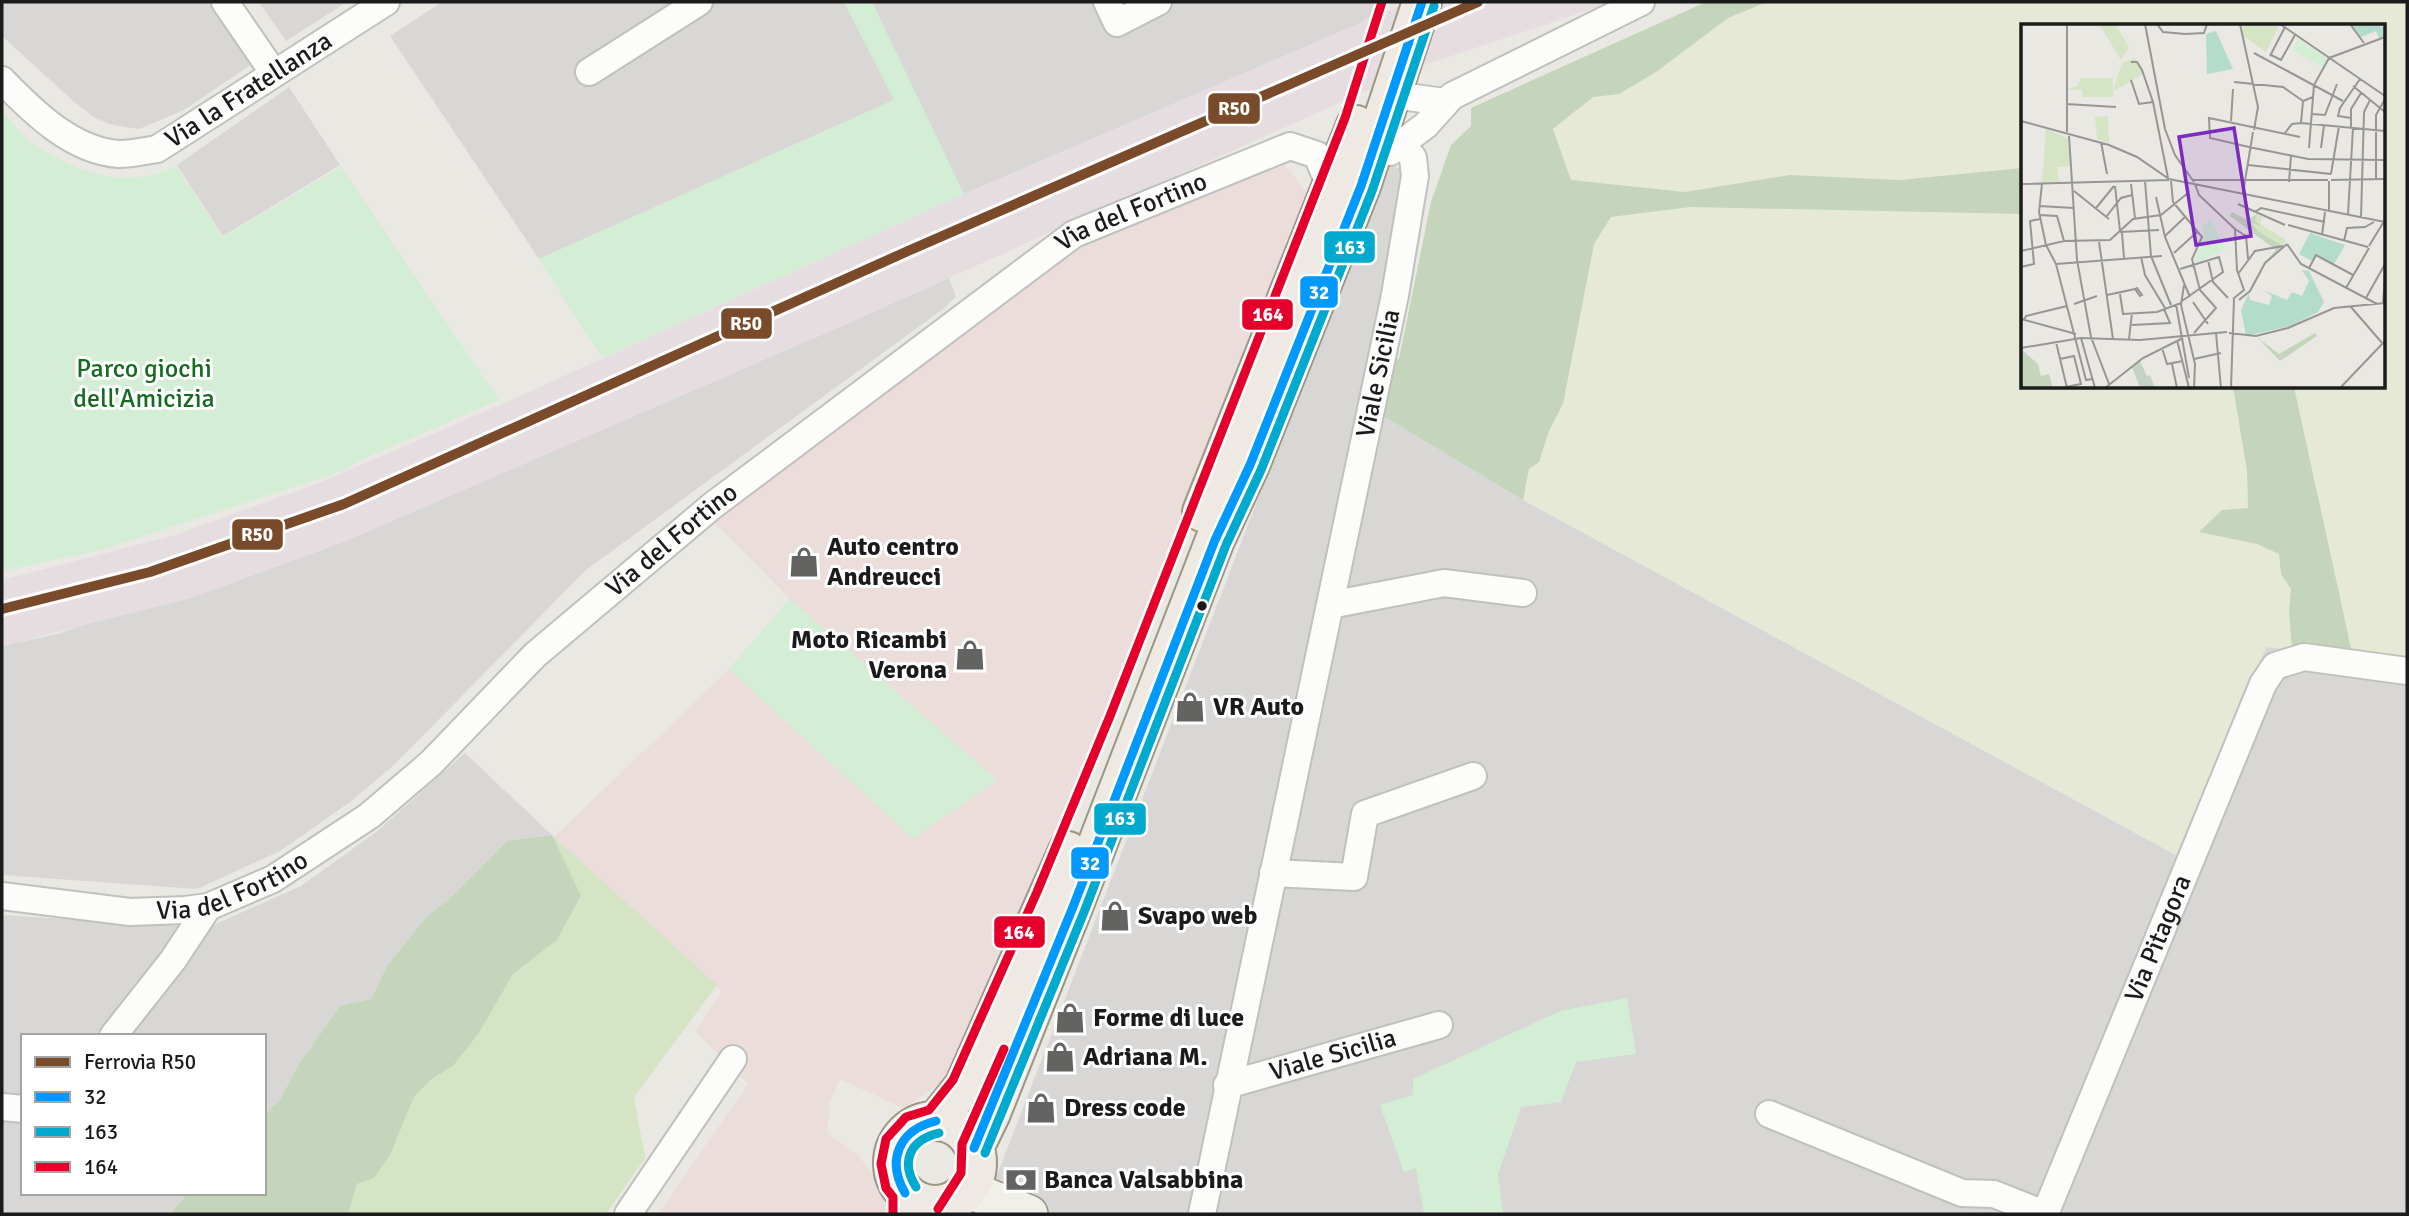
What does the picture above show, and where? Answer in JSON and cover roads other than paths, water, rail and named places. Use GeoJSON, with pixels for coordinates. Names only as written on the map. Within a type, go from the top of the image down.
{"type":"FeatureCollection","features":[{"type":"Feature","properties":{"kind":"main road"},"geometry":{"type":"LineString","coordinates":[[1406,13],[1396,83],[1368,165],[1251,465],[1215,540],[991,1114],[974,1148],[976,1170],[957,1202],[905,1204],[893,1163],[898,1143],[913,1128],[936,1121],[964,1086],[1064,859],[1357,122],[1406,13]]}},
{"type":"Feature","properties":{"kind":"main road"},"geometry":{"type":"LineString","coordinates":[[936,1121],[959,1129],[974,1148]]}},
{"type":"Feature","properties":{"kind":"street"},"geometry":{"type":"LineString","coordinates":[[225,2],[273,72]]}},
{"type":"Feature","properties":{"kind":"street","name":"Via la Fratellanza"},"geometry":{"type":"LineString","coordinates":[[2,79],[52,126],[82,144],[118,154],[157,149],[273,72],[386,2]]}},
{"type":"Feature","properties":{"kind":"street"},"geometry":{"type":"LineString","coordinates":[[589,72],[699,2]]}},
{"type":"Feature","properties":{"kind":"street"},"geometry":{"type":"LineString","coordinates":[[1107,2],[1117,23],[1158,2]]}},
{"type":"Feature","properties":{"kind":"street"},"geometry":{"type":"LineString","coordinates":[[1368,165],[1403,144],[1426,125],[1444,102],[1641,2]]}},
{"type":"Feature","properties":{"kind":"street"},"geometry":{"type":"LineString","coordinates":[[1396,83],[1400,91],[1408,97],[1444,102]]}},
{"type":"Feature","properties":{"kind":"street","name":"Viale Sicilia"},"geometry":{"type":"LineString","coordinates":[[1202,1214],[1413,196],[1413,158],[1403,144]]}},
{"type":"Feature","properties":{"kind":"street","name":"Via del Fortino"},"geometry":{"type":"LineString","coordinates":[[2,896],[130,912],[208,907],[273,879],[369,816],[430,763],[535,654],[712,506],[1074,234],[1290,146],[1317,155],[1331,189]]}},
{"type":"Feature","properties":{"kind":"street"},"geometry":{"type":"LineString","coordinates":[[1330,605],[1444,583],[1523,593]]}},
{"type":"Feature","properties":{"kind":"street","name":"Via Pitagora"},"geometry":{"type":"LineString","coordinates":[[1769,1114],[1962,1193],[1994,1194],[2045,1214],[2263,684],[2275,666],[2304,657],[2407,671]]}},
{"type":"Feature","properties":{"kind":"street"},"geometry":{"type":"LineString","coordinates":[[1273,873],[1354,877],[1365,814],[1473,776]]}},
{"type":"Feature","properties":{"kind":"street"},"geometry":{"type":"LineString","coordinates":[[116,1034],[173,960],[208,907]]}},
{"type":"Feature","properties":{"kind":"street","name":"Viale Sicilia"},"geometry":{"type":"LineString","coordinates":[[1227,1085],[1439,1025]]}},
{"type":"Feature","properties":{"kind":"street"},"geometry":{"type":"LineString","coordinates":[[628,1214],[733,1059]]}},
{"type":"Feature","properties":{"kind":"street"},"geometry":{"type":"LineString","coordinates":[[2,1107],[21,1109]]}},
{"type":"Feature","properties":{"kind":"street"},"geometry":{"type":"LineString","coordinates":[[957,1202],[1029,1214]]}},
{"type":"Feature","properties":{"kind":"rail line","name":"R50"},"geometry":{"type":"LineString","coordinates":[[2,609],[150,572],[344,504],[908,251],[1478,2]]}},
{"type":"Feature","properties":{"kind":"place","name":"Auto centro Andreucci"},"geometry":{"type":"Point","coordinates":[804,562]}},
{"type":"Feature","properties":{"kind":"place","name":"Moto Ricambi Verona"},"geometry":{"type":"Point","coordinates":[970,655]}},
{"type":"Feature","properties":{"kind":"place","name":"VR Auto"},"geometry":{"type":"Point","coordinates":[1190,707]}},
{"type":"Feature","properties":{"kind":"place","name":"Svapo web"},"geometry":{"type":"Point","coordinates":[1115,916]}},
{"type":"Feature","properties":{"kind":"place","name":"Forme di luce"},"geometry":{"type":"Point","coordinates":[1070,1018]}},
{"type":"Feature","properties":{"kind":"place","name":"Adriana M."},"geometry":{"type":"Point","coordinates":[1060,1057]}},
{"type":"Feature","properties":{"kind":"place","name":"Dress code"},"geometry":{"type":"Point","coordinates":[1041,1108]}},
{"type":"Feature","properties":{"kind":"place","name":"Banca Valsabbina"},"geometry":{"type":"Point","coordinates":[1021,1180]}},
{"type":"Feature","properties":{"kind":"park label","name":"Parco giochi dell'Amicizia"},"geometry":{"type":"Point","coordinates":[144,384]}}]}
